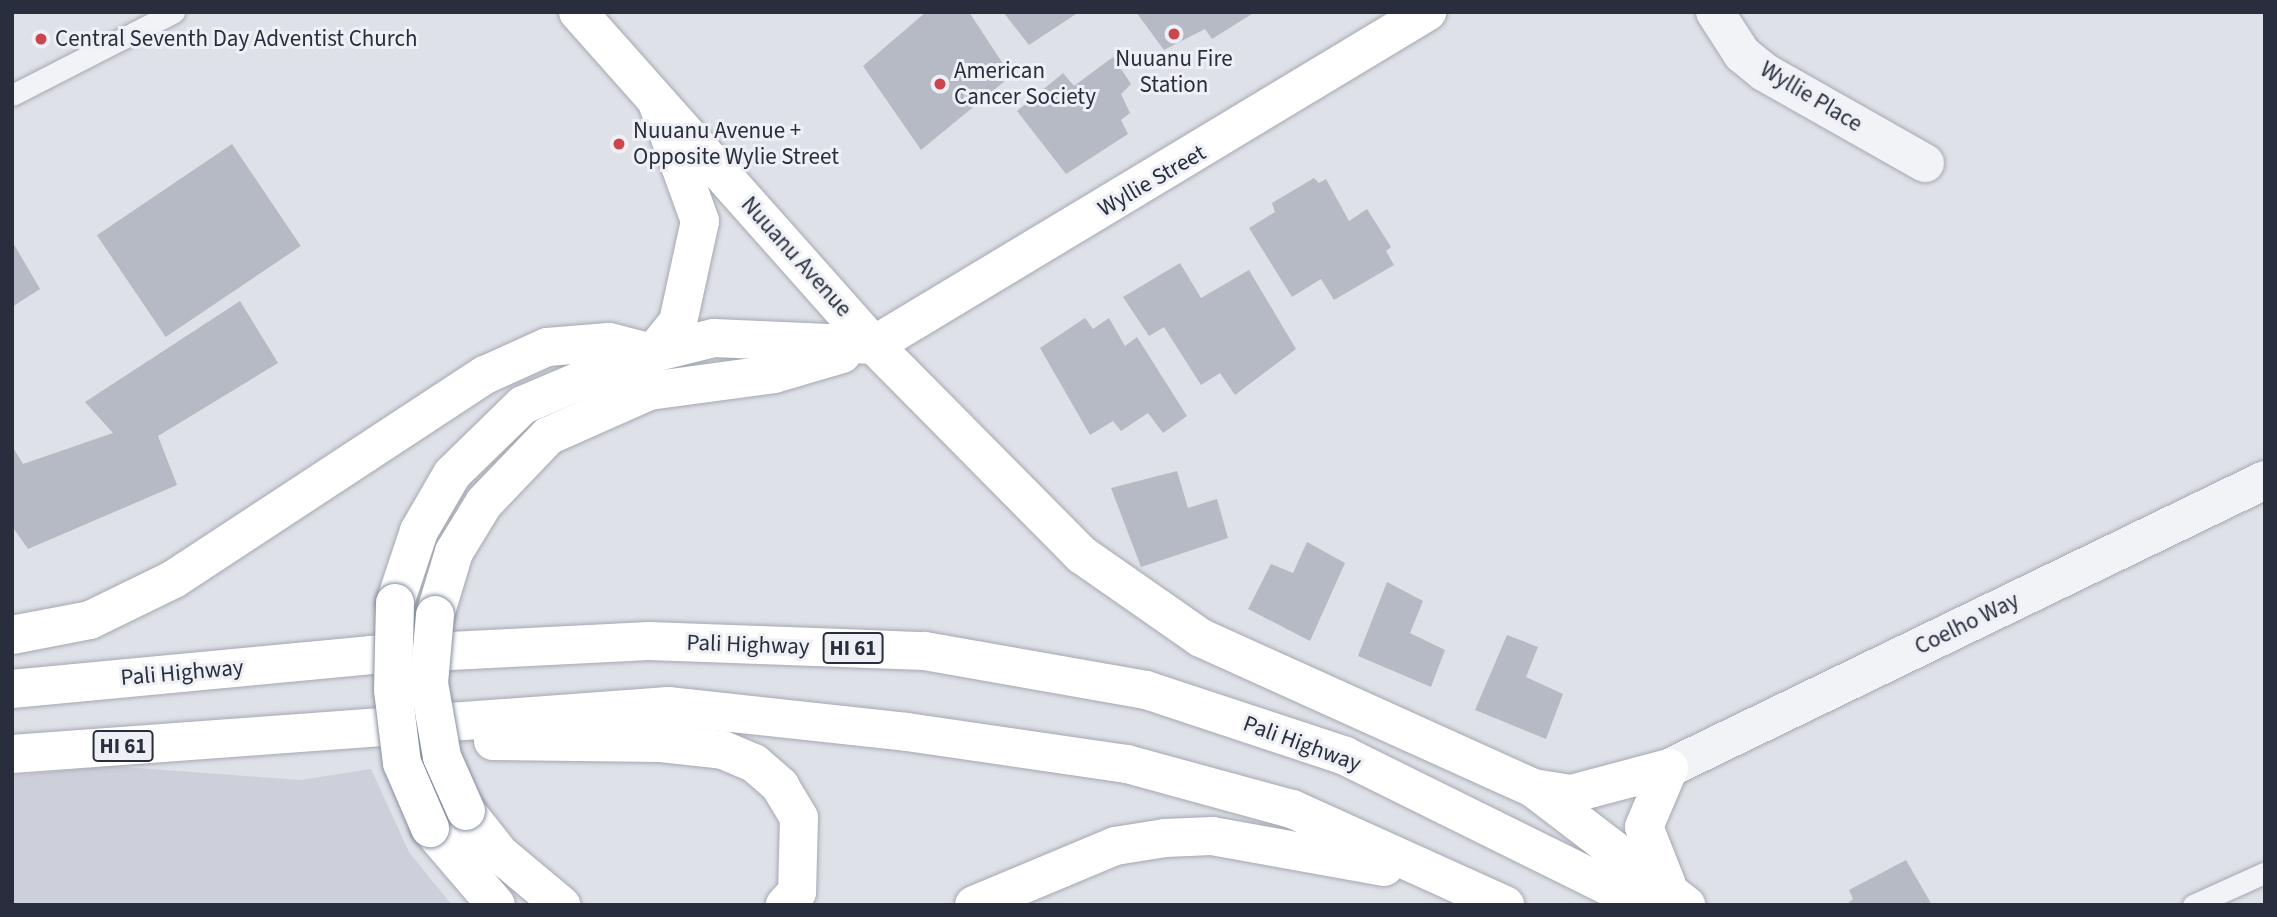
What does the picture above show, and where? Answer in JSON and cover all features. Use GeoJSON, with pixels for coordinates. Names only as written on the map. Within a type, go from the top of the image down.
{"type":"FeatureCollection","features":[{"type":"Feature","properties":{"kind":"main road","name":"Nuuanu Avenue"},"geometry":{"type":"LineString","coordinates":[[578,12],[874,345],[1082,555],[1201,638],[1533,788]]}},
{"type":"Feature","properties":{"kind":"main road","name":"Wyllie Street"},"geometry":{"type":"LineString","coordinates":[[561,905],[500,854],[467,811],[442,757],[429,682],[435,615],[454,552],[484,503],[548,436],[649,391],[774,374],[874,345],[1427,12]]}},
{"type":"Feature","properties":{"kind":"main road"},"geometry":{"type":"LineString","coordinates":[[653,353],[678,322],[700,222],[657,102]]}},
{"type":"Feature","properties":{"kind":"main road"},"geometry":{"type":"LineString","coordinates":[[496,905],[430,828],[402,763],[393,690],[395,603],[419,531],[452,474],[523,405],[653,353],[714,338],[874,345]]}},
{"type":"Feature","properties":{"kind":"main road"},"geometry":{"type":"LineString","coordinates":[[12,635],[90,620],[174,579],[485,375],[547,347],[609,342],[653,353]]}},
{"type":"Feature","properties":{"kind":"main road","name":"Pali Highway"},"geometry":{"type":"LineString","coordinates":[[12,689],[372,655],[649,641],[925,651],[1146,690],[1345,756],[1666,898]]}},
{"type":"Feature","properties":{"kind":"main road","name":"HI 61"},"geometry":{"type":"LineString","coordinates":[[12,754],[668,706],[921,734],[1126,764],[1279,806],[1490,896]]}},
{"type":"Feature","properties":{"kind":"main road"},"geometry":{"type":"LineString","coordinates":[[363,727],[484,741],[661,743],[723,750],[754,763],[780,786],[799,818],[797,892],[785,905]]}},
{"type":"Feature","properties":{"kind":"main road"},"geometry":{"type":"LineString","coordinates":[[1533,788],[1572,793],[1669,768]]}},
{"type":"Feature","properties":{"kind":"main road"},"geometry":{"type":"LineString","coordinates":[[1666,898],[1644,827],[1669,768]]}},
{"type":"Feature","properties":{"kind":"main road"},"geometry":{"type":"LineString","coordinates":[[1533,788],[1666,898]]}},
{"type":"Feature","properties":{"kind":"main road"},"geometry":{"type":"LineString","coordinates":[[974,905],[1115,846],[1166,838],[1212,836],[1310,850],[1490,896]]}},
{"type":"Feature","properties":{"kind":"street","name":"Wyllie Place"},"geometry":{"type":"LineString","coordinates":[[1715,12],[1742,54],[1765,72],[1925,163]]}},
{"type":"Feature","properties":{"kind":"street","name":"Coelho Way"},"geometry":{"type":"LineString","coordinates":[[1669,768],[2265,480]]}},
{"type":"Feature","properties":{"kind":"lane"},"geometry":{"type":"LineString","coordinates":[[12,95],[174,12]]}},
{"type":"Feature","properties":{"kind":"lane"},"geometry":{"type":"LineString","coordinates":[[2193,905],[2264,873]]}},
{"type":"Feature","properties":{"kind":"shaded area"},"geometry":{"type":"Polygon","coordinates":[[[111,766],[300,780],[371,769],[409,852],[452,905],[12,905],[12,776],[111,766]]]}},
{"type":"Feature","properties":{"kind":"building","name":"American Cancer Society"},"geometry":{"type":"Polygon","coordinates":[[[926,12],[969,12],[1011,76],[921,150],[863,66],[926,12]]]}},
{"type":"Feature","properties":{"kind":"building"},"geometry":{"type":"Polygon","coordinates":[[[1003,12],[1079,12],[1029,45],[1003,12]]]}},
{"type":"Feature","properties":{"kind":"building","name":"Nuuanu Fire Station"},"geometry":{"type":"Polygon","coordinates":[[[1136,12],[1255,12],[1212,39],[1205,29],[1164,50],[1136,12]]]}},
{"type":"Feature","properties":{"kind":"building"},"geometry":{"type":"Polygon","coordinates":[[[1113,57],[1131,84],[1121,94],[1130,113],[1121,120],[1128,134],[1066,174],[1017,111],[1063,73],[1074,86],[1113,57]]]}},
{"type":"Feature","properties":{"kind":"building"},"geometry":{"type":"Polygon","coordinates":[[[232,144],[301,246],[166,337],[97,235],[232,144]]]}},
{"type":"Feature","properties":{"kind":"building"},"geometry":{"type":"Polygon","coordinates":[[[1314,178],[1319,183],[1326,179],[1349,221],[1367,209],[1391,247],[1386,251],[1394,265],[1334,300],[1321,279],[1292,297],[1249,228],[1275,212],[1272,203],[1314,178]]]}},
{"type":"Feature","properties":{"kind":"building"},"geometry":{"type":"Polygon","coordinates":[[[12,241],[40,289],[12,307],[12,241]]]}},
{"type":"Feature","properties":{"kind":"building"},"geometry":{"type":"Polygon","coordinates":[[[1180,263],[1201,298],[1249,270],[1296,349],[1235,395],[1220,373],[1201,385],[1164,327],[1149,336],[1123,297],[1180,263]]]}},
{"type":"Feature","properties":{"kind":"building"},"geometry":{"type":"Polygon","coordinates":[[[240,301],[278,363],[158,436],[177,485],[28,549],[12,526],[12,446],[23,464],[113,433],[85,402],[240,301]]]}},
{"type":"Feature","properties":{"kind":"building"},"geometry":{"type":"Polygon","coordinates":[[[1085,318],[1093,329],[1109,318],[1125,346],[1137,337],[1187,416],[1163,433],[1148,413],[1121,431],[1113,421],[1090,435],[1040,348],[1085,318]]]}},
{"type":"Feature","properties":{"kind":"building"},"geometry":{"type":"Polygon","coordinates":[[[1177,471],[1188,508],[1217,499],[1228,538],[1141,567],[1111,488],[1177,471]]]}},
{"type":"Feature","properties":{"kind":"building"},"geometry":{"type":"Polygon","coordinates":[[[1307,542],[1345,563],[1310,641],[1248,609],[1271,564],[1293,573],[1307,542]]]}},
{"type":"Feature","properties":{"kind":"building"},"geometry":{"type":"Polygon","coordinates":[[[1387,582],[1423,601],[1410,633],[1445,650],[1431,687],[1358,656],[1387,582]]]}},
{"type":"Feature","properties":{"kind":"building"},"geometry":{"type":"Polygon","coordinates":[[[1507,635],[1538,647],[1526,677],[1563,694],[1546,739],[1475,710],[1507,635]]]}},
{"type":"Feature","properties":{"kind":"building"},"geometry":{"type":"Polygon","coordinates":[[[1906,860],[1932,905],[1846,905],[1853,899],[1849,890],[1906,860]]]}},
{"type":"Feature","properties":{"kind":"place","name":"Nuuanu Fire Station"},"geometry":{"type":"Point","coordinates":[1174,34]}},
{"type":"Feature","properties":{"kind":"place","name":"Central Seventh Day Adventist Church"},"geometry":{"type":"Point","coordinates":[41,39]}},
{"type":"Feature","properties":{"kind":"place","name":"American Cancer Society"},"geometry":{"type":"Point","coordinates":[940,84]}},
{"type":"Feature","properties":{"kind":"place","name":"Nuuanu Avenue + Opposite Wylie Street"},"geometry":{"type":"Point","coordinates":[619,144]}}]}
